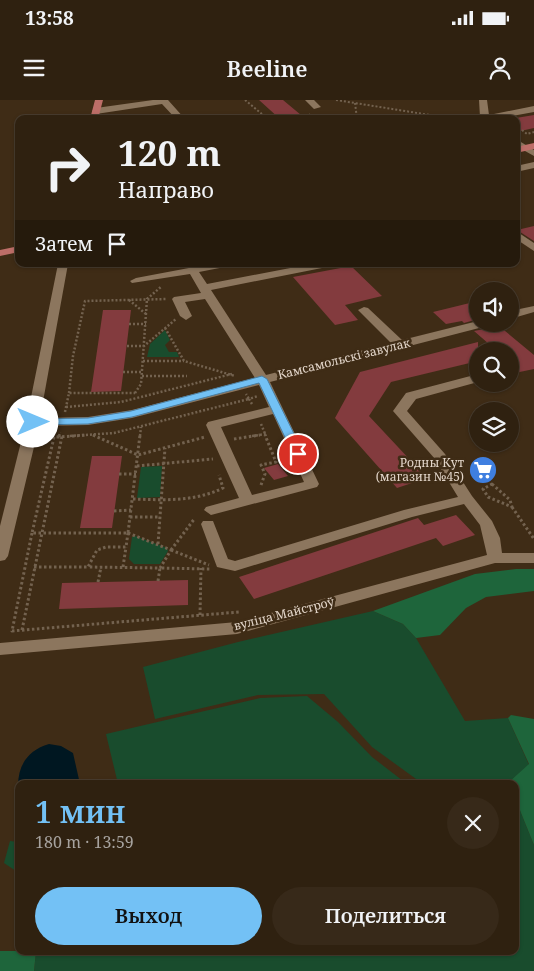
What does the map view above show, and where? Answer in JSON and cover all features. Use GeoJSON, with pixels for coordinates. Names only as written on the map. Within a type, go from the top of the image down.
{"type":"FeatureCollection","features":[{"type":"Feature","properties":{"kind":"main road"},"geometry":{"type":"LineString","coordinates":[[95,115],[99,100]]}},
{"type":"Feature","properties":{"kind":"main road"},"geometry":{"type":"LineString","coordinates":[[520,154],[532,150]]}},
{"type":"Feature","properties":{"kind":"main road"},"geometry":{"type":"LineString","coordinates":[[0,253],[15,250]]}},
{"type":"Feature","properties":{"kind":"street"},"geometry":{"type":"LineString","coordinates":[[309,100],[317,107]]}},
{"type":"Feature","properties":{"kind":"street"},"geometry":{"type":"LineString","coordinates":[[483,100],[483,115]]}},
{"type":"Feature","properties":{"kind":"street"},"geometry":{"type":"LineString","coordinates":[[95,115],[168,101],[178,115]]}},
{"type":"Feature","properties":{"kind":"street"},"geometry":{"type":"LineString","coordinates":[[500,115],[534,109]]}},
{"type":"Feature","properties":{"kind":"street"},"geometry":{"type":"LineString","coordinates":[[520,140],[534,138]]}},
{"type":"Feature","properties":{"kind":"street"},"geometry":{"type":"LineString","coordinates":[[520,143],[532,150]]}},
{"type":"Feature","properties":{"kind":"street"},"geometry":{"type":"LineString","coordinates":[[520,168],[534,165]]}},
{"type":"Feature","properties":{"kind":"street"},"geometry":{"type":"LineString","coordinates":[[520,237],[534,248]]}},
{"type":"Feature","properties":{"kind":"street"},"geometry":{"type":"LineString","coordinates":[[0,556],[33,422],[62,267]]}},
{"type":"Feature","properties":{"kind":"street"},"geometry":{"type":"LineString","coordinates":[[136,281],[212,267]]}},
{"type":"Feature","properties":{"kind":"street"},"geometry":{"type":"LineString","coordinates":[[186,316],[173,302],[206,292],[314,267]]}},
{"type":"Feature","properties":{"kind":"street"},"geometry":{"type":"LineString","coordinates":[[193,271],[262,379],[312,484],[205,513],[222,563],[235,566],[409,513],[467,499]]}},
{"type":"Feature","properties":{"kind":"street"},"geometry":{"type":"LineString","coordinates":[[519,313],[534,309]]}},
{"type":"Feature","properties":{"kind":"street"},"geometry":{"type":"LineString","coordinates":[[364,310],[400,344]]}},
{"type":"Feature","properties":{"kind":"street","name":"Камсамольскі завулак"},"geometry":{"type":"LineString","coordinates":[[33,422],[88,421],[132,414],[469,327]]}},
{"type":"Feature","properties":{"kind":"street"},"geometry":{"type":"LineString","coordinates":[[469,380],[411,396],[400,411],[440,457],[467,499],[487,524],[495,558]]}},
{"type":"Feature","properties":{"kind":"street"},"geometry":{"type":"LineString","coordinates":[[251,500],[228,458],[213,439],[213,425],[277,409]]}},
{"type":"Feature","properties":{"kind":"street","name":"вуліца Майстроў"},"geometry":{"type":"LineString","coordinates":[[0,649],[237,628],[495,558],[534,558]]}},
{"type":"Feature","properties":{"kind":"path"},"geometry":{"type":"LineString","coordinates":[[245,100],[263,115]]}},
{"type":"Feature","properties":{"kind":"path"},"geometry":{"type":"LineString","coordinates":[[336,100],[431,115]]}},
{"type":"Feature","properties":{"kind":"path"},"geometry":{"type":"LineString","coordinates":[[355,102],[357,115]]}},
{"type":"Feature","properties":{"kind":"path"},"geometry":{"type":"LineString","coordinates":[[522,130],[527,134],[534,132]]}},
{"type":"Feature","properties":{"kind":"path"},"geometry":{"type":"LineString","coordinates":[[136,398],[135,393],[141,384],[142,376],[147,299],[172,278],[170,275]]}},
{"type":"Feature","properties":{"kind":"path"},"geometry":{"type":"LineString","coordinates":[[128,299],[146,314]]}},
{"type":"Feature","properties":{"kind":"path"},"geometry":{"type":"LineString","coordinates":[[165,299],[173,302]]}},
{"type":"Feature","properties":{"kind":"path"},"geometry":{"type":"LineString","coordinates":[[63,422],[85,301],[165,299],[173,302]]}},
{"type":"Feature","properties":{"kind":"path"},"geometry":{"type":"LineString","coordinates":[[126,346],[144,346],[176,319],[172,312]]}},
{"type":"Feature","properties":{"kind":"path"},"geometry":{"type":"LineString","coordinates":[[129,324],[146,324]]}},
{"type":"Feature","properties":{"kind":"path"},"geometry":{"type":"LineString","coordinates":[[143,361],[184,361]]}},
{"type":"Feature","properties":{"kind":"path"},"geometry":{"type":"LineString","coordinates":[[124,372],[142,372]]}},
{"type":"Feature","properties":{"kind":"path"},"geometry":{"type":"LineString","coordinates":[[142,376],[187,376]]}},
{"type":"Feature","properties":{"kind":"path"},"geometry":{"type":"LineString","coordinates":[[69,393],[135,393]]}},
{"type":"Feature","properties":{"kind":"path"},"geometry":{"type":"LineString","coordinates":[[249,398],[266,434],[276,462],[261,465],[265,474],[251,500]]}},
{"type":"Feature","properties":{"kind":"path"},"geometry":{"type":"LineString","coordinates":[[123,567],[141,427]]}},
{"type":"Feature","properties":{"kind":"path"},"geometry":{"type":"LineString","coordinates":[[93,434],[138,455],[213,439],[266,434]]}},
{"type":"Feature","properties":{"kind":"path"},"geometry":{"type":"LineString","coordinates":[[22,630],[61,437],[54,437],[12,631],[246,612]]}},
{"type":"Feature","properties":{"kind":"path"},"geometry":{"type":"LineString","coordinates":[[158,544],[165,448]]}},
{"type":"Feature","properties":{"kind":"path"},"geometry":{"type":"LineString","coordinates":[[210,452],[215,466]]}},
{"type":"Feature","properties":{"kind":"path"},"geometry":{"type":"LineString","coordinates":[[137,466],[228,458]]}},
{"type":"Feature","properties":{"kind":"path"},"geometry":{"type":"LineString","coordinates":[[120,474],[136,474]]}},
{"type":"Feature","properties":{"kind":"path"},"geometry":{"type":"LineString","coordinates":[[133,499],[198,498],[223,488],[218,474]]}},
{"type":"Feature","properties":{"kind":"path"},"geometry":{"type":"LineString","coordinates":[[512,507],[488,497],[483,489],[492,484],[510,500],[512,507],[534,539]]}},
{"type":"Feature","properties":{"kind":"path"},"geometry":{"type":"LineString","coordinates":[[158,581],[160,568],[188,524],[205,513],[198,498]]}},
{"type":"Feature","properties":{"kind":"path"},"geometry":{"type":"LineString","coordinates":[[114,511],[131,510]]}},
{"type":"Feature","properties":{"kind":"path"},"geometry":{"type":"LineString","coordinates":[[130,517],[160,517]]}},
{"type":"Feature","properties":{"kind":"path"},"geometry":{"type":"LineString","coordinates":[[32,533],[128,533],[172,549],[219,570],[123,567],[34,568]]}},
{"type":"Feature","properties":{"kind":"path"},"geometry":{"type":"LineString","coordinates":[[88,567],[92,552],[98,548],[126,547]]}},
{"type":"Feature","properties":{"kind":"path"},"geometry":{"type":"LineString","coordinates":[[98,582],[100,567]]}},
{"type":"Feature","properties":{"kind":"path"},"geometry":{"type":"LineString","coordinates":[[200,615],[201,568]]}},
{"type":"Feature","properties":{"kind":"green space"},"geometry":{"type":"Polygon","coordinates":[[[165,330],[170,340],[165,345],[169,352],[177,352],[179,357],[147,357],[150,344],[165,330]]]}},
{"type":"Feature","properties":{"kind":"green space"},"geometry":{"type":"Polygon","coordinates":[[[162,466],[160,497],[137,498],[141,467],[162,466]]]}},
{"type":"Feature","properties":{"kind":"green space"},"geometry":{"type":"Polygon","coordinates":[[[135,536],[167,548],[168,551],[160,564],[134,564],[129,559],[132,537],[135,536]]]}},
{"type":"Feature","properties":{"kind":"green space"},"geometry":{"type":"Polygon","coordinates":[[[516,569],[534,569],[534,591],[486,597],[466,608],[440,635],[416,638],[403,624],[373,611],[475,574],[516,569]]]}},
{"type":"Feature","properties":{"kind":"green space"},"geometry":{"type":"Polygon","coordinates":[[[373,611],[403,624],[416,638],[465,721],[508,718],[529,765],[511,780],[417,780],[372,747],[324,694],[258,695],[155,719],[143,667],[238,642],[373,611]]]}},
{"type":"Feature","properties":{"kind":"green space"},"geometry":{"type":"Polygon","coordinates":[[[307,696],[338,722],[372,757],[402,780],[117,780],[106,734],[260,698],[307,696]]]}},
{"type":"Feature","properties":{"kind":"green space"},"geometry":{"type":"Polygon","coordinates":[[[511,715],[534,719],[534,845],[519,808],[519,780],[511,780],[529,764],[508,718],[511,715]]]}},
{"type":"Feature","properties":{"kind":"green space"},"geometry":{"type":"Polygon","coordinates":[[[519,808],[534,845],[534,971],[34,971],[36,955],[519,955],[519,808]]]}},
{"type":"Feature","properties":{"kind":"green space"},"geometry":{"type":"Polygon","coordinates":[[[10,841],[15,842],[15,870],[4,863],[10,841]]]}},
{"type":"Feature","properties":{"kind":"green space"},"geometry":{"type":"Polygon","coordinates":[[[0,951],[15,951],[15,955],[36,955],[34,971],[0,971],[0,951]]]}},
{"type":"Feature","properties":{"kind":"water"},"geometry":{"type":"Polygon","coordinates":[[[49,744],[61,746],[73,753],[79,780],[19,780],[20,770],[28,757],[41,747],[49,744]]]}},
{"type":"Feature","properties":{"kind":"building"},"geometry":{"type":"Polygon","coordinates":[[[259,100],[283,100],[301,115],[276,115],[259,100]]]}},
{"type":"Feature","properties":{"kind":"building"},"geometry":{"type":"Polygon","coordinates":[[[534,115],[534,128],[520,131],[520,117],[534,115]]]}},
{"type":"Feature","properties":{"kind":"building"},"geometry":{"type":"Polygon","coordinates":[[[534,226],[534,241],[520,232],[520,229],[534,226]]]}},
{"type":"Feature","properties":{"kind":"building"},"geometry":{"type":"Polygon","coordinates":[[[352,267],[382,296],[345,305],[358,320],[335,325],[293,277],[352,267]]]}},
{"type":"Feature","properties":{"kind":"building"},"geometry":{"type":"Polygon","coordinates":[[[469,303],[469,322],[446,324],[433,312],[469,303]]]}},
{"type":"Feature","properties":{"kind":"building"},"geometry":{"type":"Polygon","coordinates":[[[103,310],[131,310],[121,391],[91,392],[103,310]]]}},
{"type":"Feature","properties":{"kind":"building"},"geometry":{"type":"Polygon","coordinates":[[[475,332],[506,332],[518,342],[487,342],[475,332]]]}},
{"type":"Feature","properties":{"kind":"building"},"geometry":{"type":"Polygon","coordinates":[[[519,343],[534,355],[534,369],[519,372],[519,343]]]}},
{"type":"Feature","properties":{"kind":"building"},"geometry":{"type":"Polygon","coordinates":[[[469,344],[469,363],[391,382],[369,416],[427,478],[397,488],[335,418],[360,372],[469,344]]]}},
{"type":"Feature","properties":{"kind":"building"},"geometry":{"type":"Polygon","coordinates":[[[92,456],[122,456],[112,528],[80,528],[92,456]]]}},
{"type":"Feature","properties":{"kind":"building"},"geometry":{"type":"Polygon","coordinates":[[[278,464],[288,476],[274,480],[264,468],[278,464]]]}},
{"type":"Feature","properties":{"kind":"building"},"geometry":{"type":"Polygon","coordinates":[[[456,515],[475,535],[443,546],[436,538],[254,599],[239,577],[418,518],[424,525],[456,515]]]}},
{"type":"Feature","properties":{"kind":"building"},"geometry":{"type":"Polygon","coordinates":[[[188,580],[188,605],[59,609],[62,583],[188,580]]]}},
{"type":"Feature","properties":{"kind":"place","name":"Родны Кут (магазин №45)"},"geometry":{"type":"Point","coordinates":[483,470]}},
{"type":"Feature","properties":{"kind":"route"},"geometry":{"type":"LineString","coordinates":[[33,422],[107,419],[262,379],[298,454]]}}]}
